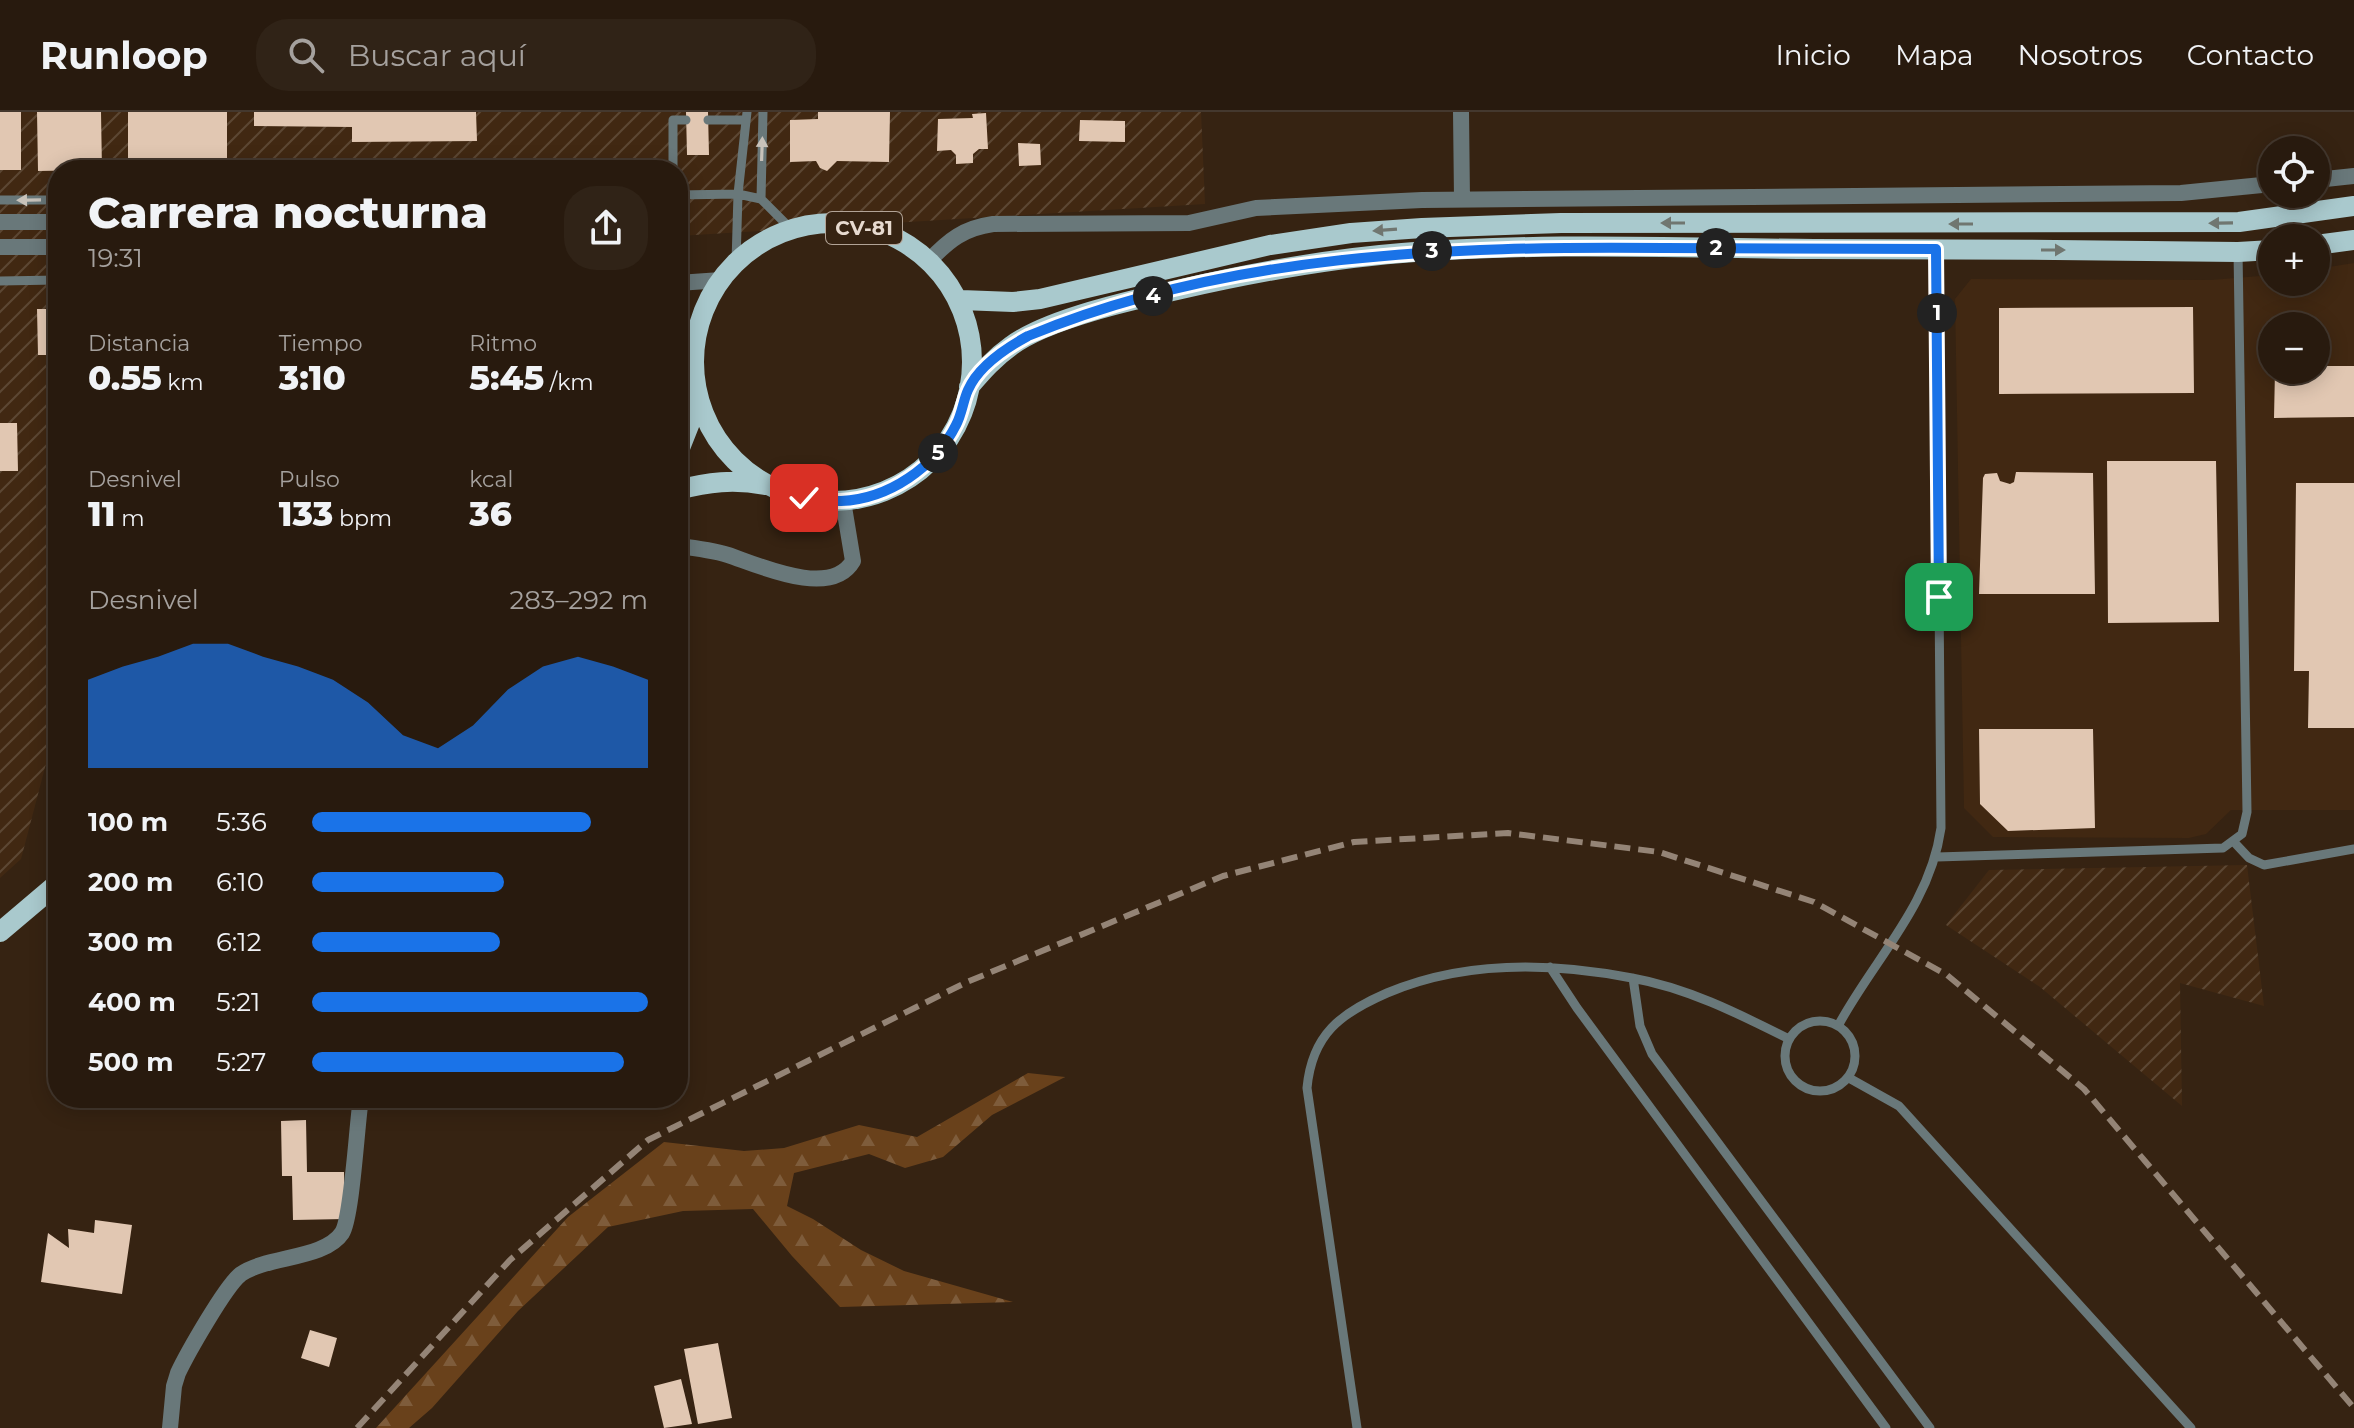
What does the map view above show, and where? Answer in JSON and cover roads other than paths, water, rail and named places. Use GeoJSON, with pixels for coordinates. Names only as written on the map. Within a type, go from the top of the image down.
{"type":"FeatureCollection","features":[{"type":"Feature","properties":{"kind":"main road"},"geometry":{"type":"LineString","coordinates":[[961,300],[1013,302],[1040,299],[1270,245],[1351,233],[1422,228],[1561,223],[2239,222],[2354,206]]}},
{"type":"Feature","properties":{"kind":"main road","name":"CV-81"},"geometry":{"type":"LineString","coordinates":[[688,488],[740,480],[767,485],[804,498],[843,501],[879,493],[911,477],[938,453],[958,422],[969,387],[973,360],[971,339],[961,300],[929,261],[914,249],[883,233],[828,224],[792,230],[762,243],[736,263],[721,280],[700,320],[693,364],[699,400],[713,435],[737,463],[767,485]]}},
{"type":"Feature","properties":{"kind":"main road"},"geometry":{"type":"LineString","coordinates":[[2330,243],[2354,240]]}},
{"type":"Feature","properties":{"kind":"main road","name":"CV-81"},"geometry":{"type":"LineString","coordinates":[[969,387],[1012,344],[1080,317],[1139,299],[1241,275],[1340,259],[1418,252],[1556,247],[2258,251]]}},
{"type":"Feature","properties":{"kind":"main road"},"geometry":{"type":"LineString","coordinates":[[688,428],[699,400]]}},
{"type":"Feature","properties":{"kind":"main road"},"geometry":{"type":"LineString","coordinates":[[0,932],[48,891]]}},
{"type":"Feature","properties":{"kind":"street"},"geometry":{"type":"LineString","coordinates":[[1461,112],[1462,199]]}},
{"type":"Feature","properties":{"kind":"street"},"geometry":{"type":"LineString","coordinates":[[2330,179],[2354,176]]}},
{"type":"Feature","properties":{"kind":"street"},"geometry":{"type":"LineString","coordinates":[[929,261],[959,233],[974,226],[1189,223],[1289,204],[1462,199],[2181,193],[2258,185]]}},
{"type":"Feature","properties":{"kind":"street"},"geometry":{"type":"LineString","coordinates":[[0,222],[48,222]]}},
{"type":"Feature","properties":{"kind":"street"},"geometry":{"type":"LineString","coordinates":[[0,247],[48,247]]}},
{"type":"Feature","properties":{"kind":"street"},"geometry":{"type":"LineString","coordinates":[[688,282],[721,280]]}},
{"type":"Feature","properties":{"kind":"street"},"geometry":{"type":"LineString","coordinates":[[688,356],[693,364]]}},
{"type":"Feature","properties":{"kind":"street"},"geometry":{"type":"LineString","coordinates":[[688,548],[715,552],[797,577],[831,576],[850,567],[853,561],[843,501]]}},
{"type":"Feature","properties":{"kind":"street"},"geometry":{"type":"LineString","coordinates":[[170,1428],[178,1373],[235,1279],[252,1269],[324,1247],[342,1234],[348,1213],[360,1108]]}},
{"type":"Feature","properties":{"kind":"lane"},"geometry":{"type":"LineString","coordinates":[[761,199],[763,112]]}},
{"type":"Feature","properties":{"kind":"lane"},"geometry":{"type":"LineString","coordinates":[[708,120],[747,116],[738,194],[736,263]]}},
{"type":"Feature","properties":{"kind":"lane"},"geometry":{"type":"LineString","coordinates":[[673,160],[673,120],[686,120]]}},
{"type":"Feature","properties":{"kind":"lane"},"geometry":{"type":"LineString","coordinates":[[688,195],[738,194],[761,199],[792,230]]}},
{"type":"Feature","properties":{"kind":"lane"},"geometry":{"type":"LineString","coordinates":[[0,200],[48,200]]}},
{"type":"Feature","properties":{"kind":"lane"},"geometry":{"type":"LineString","coordinates":[[1838,1026],[1911,914],[1937,857],[1941,813],[1936,249]]}},
{"type":"Feature","properties":{"kind":"lane"},"geometry":{"type":"LineString","coordinates":[[1937,857],[2223,848],[2242,834],[2247,812],[2238,252]]}},
{"type":"Feature","properties":{"kind":"lane"},"geometry":{"type":"LineString","coordinates":[[0,281],[48,280]]}},
{"type":"Feature","properties":{"kind":"lane"},"geometry":{"type":"LineString","coordinates":[[2233,841],[2249,858],[2264,865],[2354,849]]}},
{"type":"Feature","properties":{"kind":"lane"},"geometry":{"type":"LineString","coordinates":[[1357,1428],[1307,1088],[1308,1070],[1316,1051],[1325,1034],[1340,1018],[1360,1005],[1410,983],[1486,967],[1550,967],[1633,978],[1714,1001],[1789,1039]]}},
{"type":"Feature","properties":{"kind":"lane"},"geometry":{"type":"LineString","coordinates":[[1550,967],[1886,1428]]}},
{"type":"Feature","properties":{"kind":"lane"},"geometry":{"type":"LineString","coordinates":[[1633,978],[1640,1026],[1652,1054],[1930,1428]]}},
{"type":"Feature","properties":{"kind":"lane"},"geometry":{"type":"LineString","coordinates":[[1816,1021],[1838,1026],[1848,1033],[1854,1043],[1854,1067],[1849,1078],[1830,1091],[1806,1089],[1789,1073],[1785,1062],[1789,1039],[1796,1030],[1816,1021]]}},
{"type":"Feature","properties":{"kind":"lane"},"geometry":{"type":"LineString","coordinates":[[1849,1078],[1899,1106],[2191,1428]]}},
{"type":"Feature","properties":{"kind":"railway"},"geometry":{"type":"LineString","coordinates":[[357,1428],[510,1260],[648,1140],[967,982],[1223,876],[1354,842],[1508,833],[1659,852],[1814,902],[1947,975],[2084,1089],[2354,1408]]}}]}
